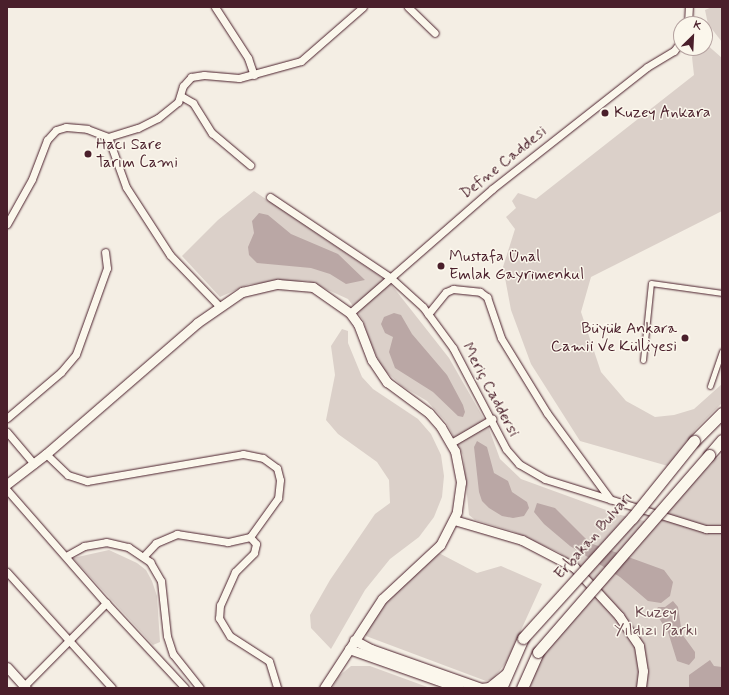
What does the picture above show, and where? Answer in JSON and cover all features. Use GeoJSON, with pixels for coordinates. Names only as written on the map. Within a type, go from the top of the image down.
{"type":"FeatureCollection","features":[{"type":"Feature","properties":{"kind":"highway","name":"Erbakan Bulvarı"},"geometry":{"type":"LineString","coordinates":[[501,688],[523,638],[632,518],[694,441],[722,413]]}},
{"type":"Feature","properties":{"kind":"highway","name":"Erbakan Bulvarı"},"geometry":{"type":"LineString","coordinates":[[522,688],[538,652],[722,440]]}},
{"type":"Feature","properties":{"kind":"street"},"geometry":{"type":"LineString","coordinates":[[215,7],[248,58],[254,75]]}},
{"type":"Feature","properties":{"kind":"street"},"geometry":{"type":"LineString","coordinates":[[7,224],[32,179],[47,140],[56,130],[66,127],[87,130],[108,138],[138,128],[158,118],[182,96],[186,81],[196,75],[239,78],[301,61],[363,7]]}},
{"type":"Feature","properties":{"kind":"street"},"geometry":{"type":"LineString","coordinates":[[408,7],[435,33]]}},
{"type":"Feature","properties":{"kind":"street","name":"Defne Caddesi"},"geometry":{"type":"LineString","coordinates":[[350,313],[492,189],[647,68],[673,52]]}},
{"type":"Feature","properties":{"kind":"street"},"geometry":{"type":"LineString","coordinates":[[182,96],[193,103],[212,133],[250,165]]}},
{"type":"Feature","properties":{"kind":"street"},"geometry":{"type":"LineString","coordinates":[[108,138],[126,187],[170,255],[204,293],[220,306]]}},
{"type":"Feature","properties":{"kind":"street","name":"Meriç Caddersi"},"geometry":{"type":"LineString","coordinates":[[270,196],[391,278],[428,314],[453,348],[492,419],[506,449],[519,464],[545,479],[706,529],[722,529]]}},
{"type":"Feature","properties":{"kind":"street"},"geometry":{"type":"LineString","coordinates":[[7,418],[61,372],[76,354],[107,268],[105,252]]}},
{"type":"Feature","properties":{"kind":"street"},"geometry":{"type":"LineString","coordinates":[[643,360],[651,283],[722,293]]}},
{"type":"Feature","properties":{"kind":"street"},"geometry":{"type":"LineString","coordinates":[[7,484],[46,454],[220,306],[242,292],[278,284],[313,287],[350,313],[358,324],[372,360],[387,382],[429,413],[451,443],[458,460],[461,482],[454,520],[440,545],[382,599],[324,688]]}},
{"type":"Feature","properties":{"kind":"street"},"geometry":{"type":"LineString","coordinates":[[428,314],[446,292],[453,289],[480,292],[486,297],[504,344],[547,414],[610,499]]}},
{"type":"Feature","properties":{"kind":"street"},"geometry":{"type":"LineString","coordinates":[[710,386],[722,350]]}},
{"type":"Feature","properties":{"kind":"street"},"geometry":{"type":"LineString","coordinates":[[451,443],[492,419]]}},
{"type":"Feature","properties":{"kind":"street"},"geometry":{"type":"LineString","coordinates":[[7,432],[34,464]]}},
{"type":"Feature","properties":{"kind":"street"},"geometry":{"type":"LineString","coordinates":[[46,454],[68,475],[86,481],[243,454],[263,458],[276,468],[280,492],[250,537],[228,542],[177,534],[156,543],[144,556]]}},
{"type":"Feature","properties":{"kind":"street"},"geometry":{"type":"LineString","coordinates":[[7,490],[106,603],[184,688]]}},
{"type":"Feature","properties":{"kind":"street"},"geometry":{"type":"LineString","coordinates":[[454,520],[522,540],[574,567],[619,616],[639,646],[643,671],[641,688]]}},
{"type":"Feature","properties":{"kind":"street"},"geometry":{"type":"LineString","coordinates":[[250,537],[256,544],[254,553],[235,572],[220,605],[219,618],[230,636],[269,661],[277,688]]}},
{"type":"Feature","properties":{"kind":"street"},"geometry":{"type":"LineString","coordinates":[[66,556],[84,546],[106,542],[128,546],[144,556],[156,570],[161,581],[167,636],[173,654],[200,688]]}},
{"type":"Feature","properties":{"kind":"street"},"geometry":{"type":"LineString","coordinates":[[7,572],[112,688]]}},
{"type":"Feature","properties":{"kind":"street"},"geometry":{"type":"LineString","coordinates":[[7,667],[24,687],[106,603]]}},
{"type":"Feature","properties":{"kind":"street"},"geometry":{"type":"LineString","coordinates":[[354,640],[371,649],[481,688],[489,687],[508,670]]}},
{"type":"Feature","properties":{"kind":"street"},"geometry":{"type":"LineString","coordinates":[[349,649],[458,688]]}},
{"type":"Feature","properties":{"kind":"green space"},"geometry":{"type":"Polygon","coordinates":[[[712,7],[722,7],[722,42],[713,30],[713,16],[706,16],[705,10],[712,7]]]}},
{"type":"Feature","properties":{"kind":"green space"},"geometry":{"type":"Polygon","coordinates":[[[713,50],[722,58],[722,211],[591,277],[581,312],[601,372],[626,401],[655,417],[674,415],[694,409],[722,384],[722,403],[696,429],[668,466],[580,441],[531,364],[511,310],[503,267],[515,229],[506,217],[516,208],[512,201],[518,193],[536,199],[694,75],[692,57],[713,56],[713,50]]]}},
{"type":"Feature","properties":{"kind":"green space","name":"Kuzey Yıldızı Parkı"},"geometry":{"type":"Polygon","coordinates":[[[254,191],[390,283],[449,358],[488,426],[500,459],[521,479],[617,514],[656,524],[680,492],[722,454],[722,688],[528,688],[547,648],[599,587],[560,553],[512,531],[475,520],[469,515],[463,455],[446,422],[427,401],[402,386],[382,368],[368,337],[363,320],[348,299],[308,281],[249,284],[220,297],[182,256],[218,220],[254,191]]]}},
{"type":"Feature","properties":{"kind":"green space"},"geometry":{"type":"Polygon","coordinates":[[[342,329],[348,331],[348,343],[362,377],[373,389],[418,419],[431,434],[441,455],[444,476],[442,497],[434,517],[419,537],[390,559],[365,590],[331,649],[311,628],[310,615],[330,580],[375,514],[390,503],[389,480],[377,462],[338,434],[326,420],[335,375],[331,346],[342,329]]]}},
{"type":"Feature","properties":{"kind":"green space"},"geometry":{"type":"Polygon","coordinates":[[[109,550],[137,563],[146,570],[152,581],[157,596],[160,642],[153,645],[73,558],[109,550]]]}},
{"type":"Feature","properties":{"kind":"green space"},"geometry":{"type":"Polygon","coordinates":[[[437,552],[477,573],[501,566],[542,584],[507,661],[493,679],[486,681],[366,636],[364,632],[380,600],[437,552]]]}},
{"type":"Feature","properties":{"kind":"green space"},"geometry":{"type":"Polygon","coordinates":[[[351,666],[370,666],[430,688],[332,688],[339,676],[351,666]]]}},
{"type":"Feature","properties":{"kind":"shaded area"},"geometry":{"type":"Polygon","coordinates":[[[259,213],[268,215],[291,234],[338,254],[365,280],[346,284],[330,274],[311,268],[257,263],[249,255],[248,247],[254,233],[252,221],[259,213]]]}},
{"type":"Feature","properties":{"kind":"shaded area"},"geometry":{"type":"Polygon","coordinates":[[[394,313],[401,315],[412,334],[447,375],[463,405],[465,412],[463,417],[458,416],[433,392],[395,368],[389,352],[393,337],[385,333],[381,324],[384,317],[394,313]]]}},
{"type":"Feature","properties":{"kind":"shaded area"},"geometry":{"type":"Polygon","coordinates":[[[477,441],[487,447],[494,473],[508,481],[512,492],[527,502],[529,508],[524,516],[513,518],[502,516],[489,508],[482,501],[479,492],[474,447],[477,441]]]}},
{"type":"Feature","properties":{"kind":"shaded area"},"geometry":{"type":"Polygon","coordinates":[[[537,503],[555,508],[590,543],[664,570],[673,582],[670,596],[661,603],[648,601],[620,577],[570,546],[544,524],[534,512],[537,503]]]}},
{"type":"Feature","properties":{"kind":"shaded area"},"geometry":{"type":"Polygon","coordinates":[[[673,601],[678,607],[682,634],[695,652],[695,658],[689,665],[677,661],[668,632],[655,612],[658,607],[665,607],[673,601]]]}},
{"type":"Feature","properties":{"kind":"shaded area"},"geometry":{"type":"Polygon","coordinates":[[[710,660],[714,666],[722,667],[722,688],[689,688],[689,675],[710,660]]]}},
{"type":"Feature","properties":{"kind":"place","name":"Kuzey Ankara"},"geometry":{"type":"Point","coordinates":[605,113]}},
{"type":"Feature","properties":{"kind":"place","name":"Hacı Sare Tarım Cami"},"geometry":{"type":"Point","coordinates":[88,154]}},
{"type":"Feature","properties":{"kind":"place","name":"Mustafa Ünal Emlak Gayrimenkul"},"geometry":{"type":"Point","coordinates":[441,266]}},
{"type":"Feature","properties":{"kind":"place","name":"Büyük Ankara Camii Ve Külliyesi"},"geometry":{"type":"Point","coordinates":[685,338]}}]}
